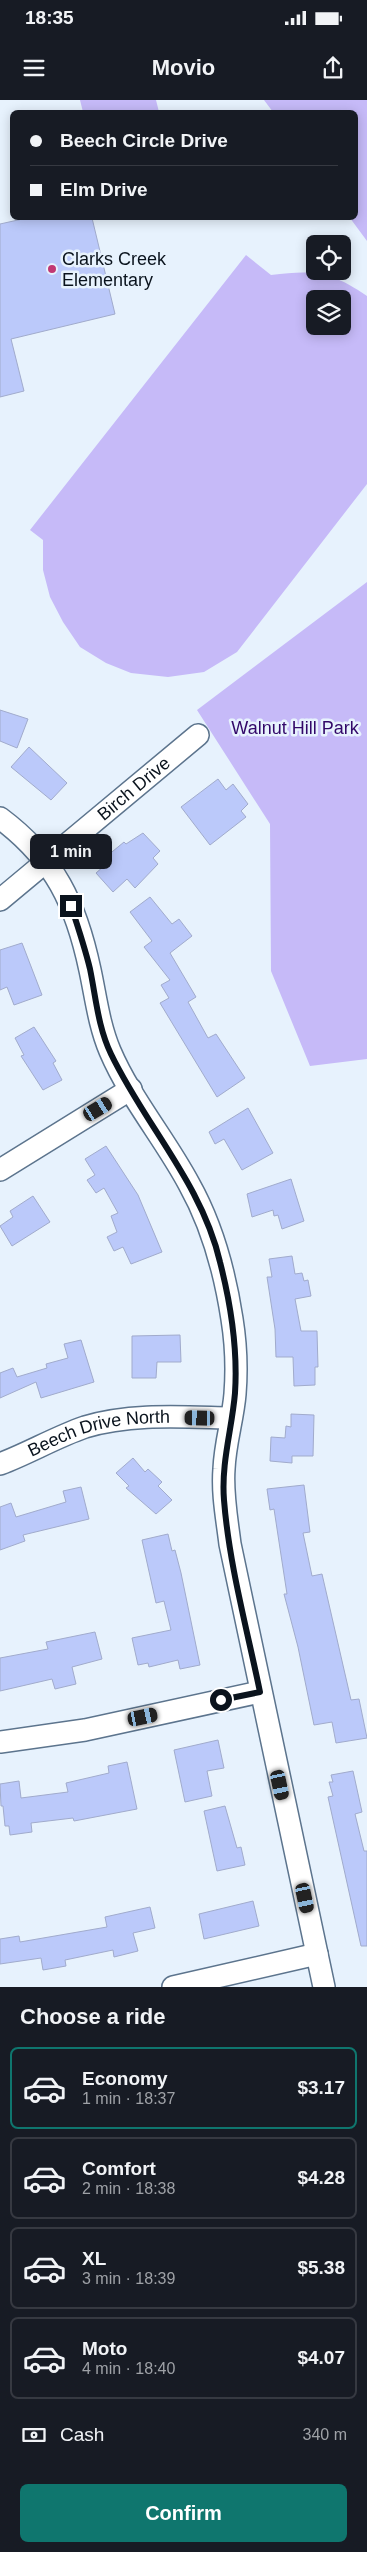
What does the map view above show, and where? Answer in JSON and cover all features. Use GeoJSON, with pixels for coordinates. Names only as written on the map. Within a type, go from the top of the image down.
{"type":"FeatureCollection","features":[{"type":"Feature","properties":{"kind":"street","name":"Birch Drive"},"geometry":{"type":"LineString","coordinates":[[0,900],[198,735]]}},
{"type":"Feature","properties":{"kind":"street"},"geometry":{"type":"LineString","coordinates":[[0,818],[46,861],[65,890],[82,938],[100,1025],[110,1052],[189,1183],[201,1207],[220,1259],[232,1318],[236,1350],[235,1394],[223,1471],[224,1500],[230,1544],[324,1987]]}},
{"type":"Feature","properties":{"kind":"street"},"geometry":{"type":"LineString","coordinates":[[0,1170],[131,1089]]}},
{"type":"Feature","properties":{"kind":"street","name":"Beech Drive North"},"geometry":{"type":"LineString","coordinates":[[0,1464],[56,1439],[100,1423],[170,1417],[231,1418]]}},
{"type":"Feature","properties":{"kind":"street"},"geometry":{"type":"LineString","coordinates":[[0,1742],[85,1730],[260,1692]]}},
{"type":"Feature","properties":{"kind":"street"},"geometry":{"type":"LineString","coordinates":[[174,1987],[317,1954]]}},
{"type":"Feature","properties":{"kind":"green space"},"geometry":{"type":"Polygon","coordinates":[[[80,100],[156,100],[158,110],[82,110],[80,100]]]}},
{"type":"Feature","properties":{"kind":"green space"},"geometry":{"type":"Polygon","coordinates":[[[264,100],[367,100],[367,241],[351,220],[358,220],[358,110],[272,110],[264,100]]]}},
{"type":"Feature","properties":{"kind":"green space"},"geometry":{"type":"Polygon","coordinates":[[[246,255],[271,275],[306,273],[306,280],[340,280],[367,296],[367,484],[237,652],[204,672],[168,677],[131,673],[106,663],[80,647],[63,622],[50,597],[43,570],[43,540],[30,530],[246,255]]]}},
{"type":"Feature","properties":{"kind":"green space","name":"Walnut Hill Park"},"geometry":{"type":"Polygon","coordinates":[[[367,582],[367,1059],[310,1066],[271,971],[270,824],[197,710],[367,582]]]}},
{"type":"Feature","properties":{"kind":"building","name":"Clarks Creek Elementary"},"geometry":{"type":"Polygon","coordinates":[[[18,220],[92,220],[115,314],[11,339],[24,391],[0,397],[0,224],[18,220]]]}},
{"type":"Feature","properties":{"kind":"building"},"geometry":{"type":"Polygon","coordinates":[[[0,710],[28,719],[17,748],[0,741],[0,710]]]}},
{"type":"Feature","properties":{"kind":"building"},"geometry":{"type":"Polygon","coordinates":[[[29,747],[67,783],[51,800],[11,767],[29,747]]]}},
{"type":"Feature","properties":{"kind":"building"},"geometry":{"type":"Polygon","coordinates":[[[218,779],[226,790],[233,784],[248,804],[241,811],[246,817],[210,845],[181,807],[218,779]]]}},
{"type":"Feature","properties":{"kind":"building"},"geometry":{"type":"Polygon","coordinates":[[[143,833],[160,851],[153,858],[158,864],[135,888],[127,879],[113,892],[96,873],[111,860],[107,856],[124,842],[126,844],[143,833]]]}},
{"type":"Feature","properties":{"kind":"building"},"geometry":{"type":"Polygon","coordinates":[[[150,897],[172,924],[179,919],[192,936],[170,953],[196,997],[188,1002],[208,1038],[216,1034],[245,1078],[217,1097],[160,1003],[169,998],[161,985],[170,980],[144,947],[152,941],[130,912],[150,897]]]}},
{"type":"Feature","properties":{"kind":"building"},"geometry":{"type":"Polygon","coordinates":[[[22,943],[42,995],[14,1005],[7,987],[0,990],[0,950],[22,943]]]}},
{"type":"Feature","properties":{"kind":"building"},"geometry":{"type":"Polygon","coordinates":[[[34,1027],[56,1061],[53,1063],[62,1080],[43,1090],[21,1056],[24,1055],[15,1038],[34,1027]]]}},
{"type":"Feature","properties":{"kind":"building"},"geometry":{"type":"Polygon","coordinates":[[[248,1108],[273,1153],[242,1170],[224,1139],[215,1144],[209,1132],[248,1108]]]}},
{"type":"Feature","properties":{"kind":"building"},"geometry":{"type":"Polygon","coordinates":[[[106,1146],[138,1195],[162,1252],[131,1264],[123,1247],[114,1251],[107,1237],[117,1232],[111,1216],[118,1213],[104,1188],[96,1193],[87,1180],[95,1175],[85,1159],[106,1146]]]}},
{"type":"Feature","properties":{"kind":"building"},"geometry":{"type":"Polygon","coordinates":[[[291,1179],[304,1221],[282,1229],[278,1215],[274,1216],[273,1210],[252,1217],[247,1194],[291,1179]]]}},
{"type":"Feature","properties":{"kind":"building"},"geometry":{"type":"Polygon","coordinates":[[[33,1196],[50,1222],[12,1246],[0,1226],[13,1217],[10,1211],[33,1196]]]}},
{"type":"Feature","properties":{"kind":"building"},"geometry":{"type":"Polygon","coordinates":[[[292,1256],[295,1274],[302,1273],[304,1281],[308,1280],[311,1296],[295,1299],[301,1331],[317,1331],[318,1367],[315,1367],[315,1385],[294,1386],[293,1357],[276,1357],[275,1329],[267,1277],[272,1277],[269,1259],[292,1256]]]}},
{"type":"Feature","properties":{"kind":"building"},"geometry":{"type":"Polygon","coordinates":[[[180,1335],[181,1362],[157,1362],[156,1378],[132,1378],[132,1336],[180,1335]]]}},
{"type":"Feature","properties":{"kind":"building"},"geometry":{"type":"Polygon","coordinates":[[[81,1340],[94,1382],[41,1398],[36,1382],[0,1398],[0,1373],[13,1368],[17,1377],[47,1368],[46,1364],[68,1358],[64,1344],[81,1340]]]}},
{"type":"Feature","properties":{"kind":"building"},"geometry":{"type":"Polygon","coordinates":[[[291,1414],[314,1415],[313,1456],[292,1456],[292,1463],[270,1461],[271,1437],[285,1438],[286,1426],[291,1427],[291,1414]]]}},
{"type":"Feature","properties":{"kind":"building"},"geometry":{"type":"Polygon","coordinates":[[[133,1458],[145,1472],[148,1469],[162,1482],[158,1486],[172,1500],[156,1514],[126,1488],[129,1486],[116,1473],[133,1458]]]}},
{"type":"Feature","properties":{"kind":"building"},"geometry":{"type":"Polygon","coordinates":[[[304,1485],[310,1532],[303,1533],[312,1576],[322,1574],[351,1700],[359,1699],[367,1738],[336,1743],[332,1722],[314,1725],[298,1647],[284,1594],[287,1594],[274,1509],[270,1510],[267,1489],[304,1485]]]}},
{"type":"Feature","properties":{"kind":"building"},"geometry":{"type":"Polygon","coordinates":[[[81,1487],[89,1519],[23,1535],[25,1541],[0,1550],[0,1507],[11,1503],[16,1517],[66,1502],[63,1491],[81,1487]]]}},
{"type":"Feature","properties":{"kind":"building"},"geometry":{"type":"Polygon","coordinates":[[[168,1534],[172,1551],[175,1550],[181,1573],[200,1665],[180,1669],[178,1660],[149,1667],[148,1663],[138,1665],[132,1638],[171,1630],[164,1601],[156,1603],[142,1540],[168,1534]]]}},
{"type":"Feature","properties":{"kind":"building"},"geometry":{"type":"Polygon","coordinates":[[[95,1632],[102,1659],[72,1667],[76,1684],[55,1689],[52,1679],[0,1691],[0,1658],[48,1649],[46,1642],[95,1632]]]}},
{"type":"Feature","properties":{"kind":"building"},"geometry":{"type":"Polygon","coordinates":[[[218,1740],[224,1768],[207,1771],[212,1796],[185,1802],[174,1750],[218,1740]]]}},
{"type":"Feature","properties":{"kind":"building"},"geometry":{"type":"Polygon","coordinates":[[[127,1762],[137,1809],[74,1821],[73,1818],[31,1823],[32,1832],[10,1835],[9,1826],[5,1826],[3,1806],[1,1806],[0,1784],[19,1781],[21,1798],[68,1792],[66,1783],[109,1773],[108,1766],[127,1762]]]}},
{"type":"Feature","properties":{"kind":"building"},"geometry":{"type":"Polygon","coordinates":[[[353,1771],[362,1812],[355,1814],[364,1851],[367,1851],[367,1946],[361,1946],[328,1797],[333,1796],[329,1782],[333,1782],[331,1775],[353,1771]]]}},
{"type":"Feature","properties":{"kind":"building"},"geometry":{"type":"Polygon","coordinates":[[[225,1806],[237,1848],[241,1847],[245,1865],[217,1871],[204,1811],[225,1806]]]}},
{"type":"Feature","properties":{"kind":"building"},"geometry":{"type":"Polygon","coordinates":[[[253,1901],[259,1926],[204,1939],[199,1914],[253,1901]]]}},
{"type":"Feature","properties":{"kind":"building"},"geometry":{"type":"Polygon","coordinates":[[[150,1907],[155,1928],[133,1933],[138,1951],[114,1957],[113,1950],[65,1960],[66,1966],[43,1970],[41,1958],[0,1964],[0,1939],[19,1936],[20,1942],[107,1927],[105,1917],[150,1907]]]}},
{"type":"Feature","properties":{"kind":"place","name":"Clarks Creek Elementary"},"geometry":{"type":"Point","coordinates":[52,269]}},
{"type":"Feature","properties":{"kind":"route"},"geometry":{"type":"LineString","coordinates":[[71,906],[90,969],[100,1025],[110,1052],[189,1183],[201,1207],[220,1259],[232,1318],[236,1350],[235,1394],[223,1471],[224,1500],[230,1544],[260,1692],[221,1700]]}}]}
